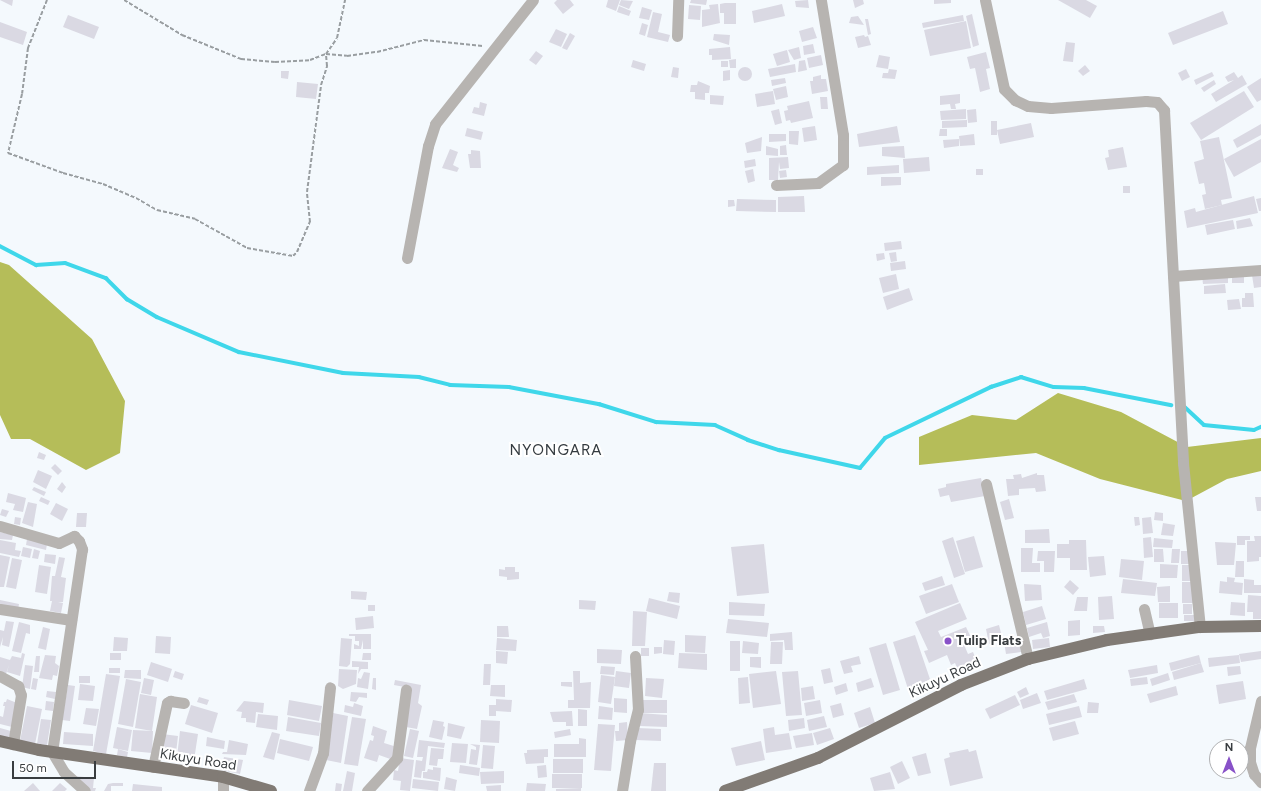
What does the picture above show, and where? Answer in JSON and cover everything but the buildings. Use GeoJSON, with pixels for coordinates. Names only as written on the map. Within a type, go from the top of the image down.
{"type":"FeatureCollection","features":[{"type":"Feature","properties":{"kind":"main road","name":"Kikuyu Road"},"geometry":{"type":"LineString","coordinates":[[725,791],[818,758],[961,685],[1028,659],[1107,640],[1200,627],[1261,626]]}},
{"type":"Feature","properties":{"kind":"main road","name":"Kikuyu Road"},"geometry":{"type":"LineString","coordinates":[[0,741],[52,752],[223,777],[271,791]]}},
{"type":"Feature","properties":{"kind":"street"},"geometry":{"type":"LineString","coordinates":[[407,258],[428,146],[435,124],[533,0]]}},
{"type":"Feature","properties":{"kind":"street"},"geometry":{"type":"LineString","coordinates":[[677,36],[678,0]]}},
{"type":"Feature","properties":{"kind":"street"},"geometry":{"type":"LineString","coordinates":[[776,185],[818,183],[843,165],[843,135],[820,0]]}},
{"type":"Feature","properties":{"kind":"street"},"geometry":{"type":"LineString","coordinates":[[985,0],[1004,88],[1015,100],[1028,106],[1051,108],[1146,101],[1162,105],[1166,123],[1183,464],[1200,627]]}},
{"type":"Feature","properties":{"kind":"street"},"geometry":{"type":"LineString","coordinates":[[1173,276],[1261,270]]}},
{"type":"Feature","properties":{"kind":"street"},"geometry":{"type":"LineString","coordinates":[[986,484],[1028,659]]}},
{"type":"Feature","properties":{"kind":"street"},"geometry":{"type":"LineString","coordinates":[[0,526],[59,543],[74,536],[79,541],[82,549],[52,752],[64,772],[85,791]]}},
{"type":"Feature","properties":{"kind":"street"},"geometry":{"type":"LineString","coordinates":[[1144,608],[1150,634]]}},
{"type":"Feature","properties":{"kind":"street"},"geometry":{"type":"LineString","coordinates":[[0,609],[71,620]]}},
{"type":"Feature","properties":{"kind":"street"},"geometry":{"type":"LineString","coordinates":[[622,791],[630,741],[638,710],[635,656]]}},
{"type":"Feature","properties":{"kind":"street"},"geometry":{"type":"LineString","coordinates":[[0,676],[18,686],[21,694],[12,744]]}},
{"type":"Feature","properties":{"kind":"street"},"geometry":{"type":"LineString","coordinates":[[309,791],[323,753],[330,688]]}},
{"type":"Feature","properties":{"kind":"street"},"geometry":{"type":"LineString","coordinates":[[367,791],[397,758],[406,690]]}},
{"type":"Feature","properties":{"kind":"street"},"geometry":{"type":"LineString","coordinates":[[154,768],[167,703],[170,701],[184,703]]}},
{"type":"Feature","properties":{"kind":"street"},"geometry":{"type":"LineString","coordinates":[[1261,701],[1250,748],[1250,762],[1254,774],[1261,782]]}},
{"type":"Feature","properties":{"kind":"street"},"geometry":{"type":"LineString","coordinates":[[223,777],[223,791]]}},
{"type":"Feature","properties":{"kind":"path"},"geometry":{"type":"LineString","coordinates":[[47,0],[28,48],[22,94],[8,153],[63,173],[103,184],[136,198],[157,210],[195,218],[247,248],[293,256],[310,222],[307,192],[326,66],[326,54],[337,38],[345,0]]}},
{"type":"Feature","properties":{"kind":"path"},"geometry":{"type":"LineString","coordinates":[[124,0],[182,35],[241,59],[275,62],[310,60],[326,54],[346,56],[370,53],[424,40],[496,48]]}},
{"type":"Feature","properties":{"kind":"green space"},"geometry":{"type":"Polygon","coordinates":[[[0,262],[9,265],[92,339],[125,401],[120,453],[86,470],[30,439],[11,439],[0,415],[0,262]]]}},
{"type":"Feature","properties":{"kind":"green space"},"geometry":{"type":"Polygon","coordinates":[[[1058,393],[1121,412],[1187,447],[1261,438],[1261,471],[1227,479],[1186,501],[1100,479],[1036,453],[919,465],[919,437],[972,415],[1016,420],[1058,393]]]}},
{"type":"Feature","properties":{"kind":"waterway"},"geometry":{"type":"LineString","coordinates":[[0,246],[36,265],[65,263],[106,278],[127,299],[157,317],[239,352],[343,373],[419,377],[450,385],[509,387],[599,404],[656,422],[715,425],[748,440],[779,450],[860,468],[885,438],[991,387],[1021,377],[1054,387],[1084,388],[1171,405]]}},
{"type":"Feature","properties":{"kind":"waterway"},"geometry":{"type":"LineString","coordinates":[[1185,407],[1204,425],[1254,430],[1261,427]]}},
{"type":"Feature","properties":{"kind":"place","name":"Tulip Flats"},"geometry":{"type":"Point","coordinates":[948,641]}},
{"type":"Feature","properties":{"kind":"district","name":"NYONGARA"},"geometry":{"type":"Point","coordinates":[556,451]}}]}
